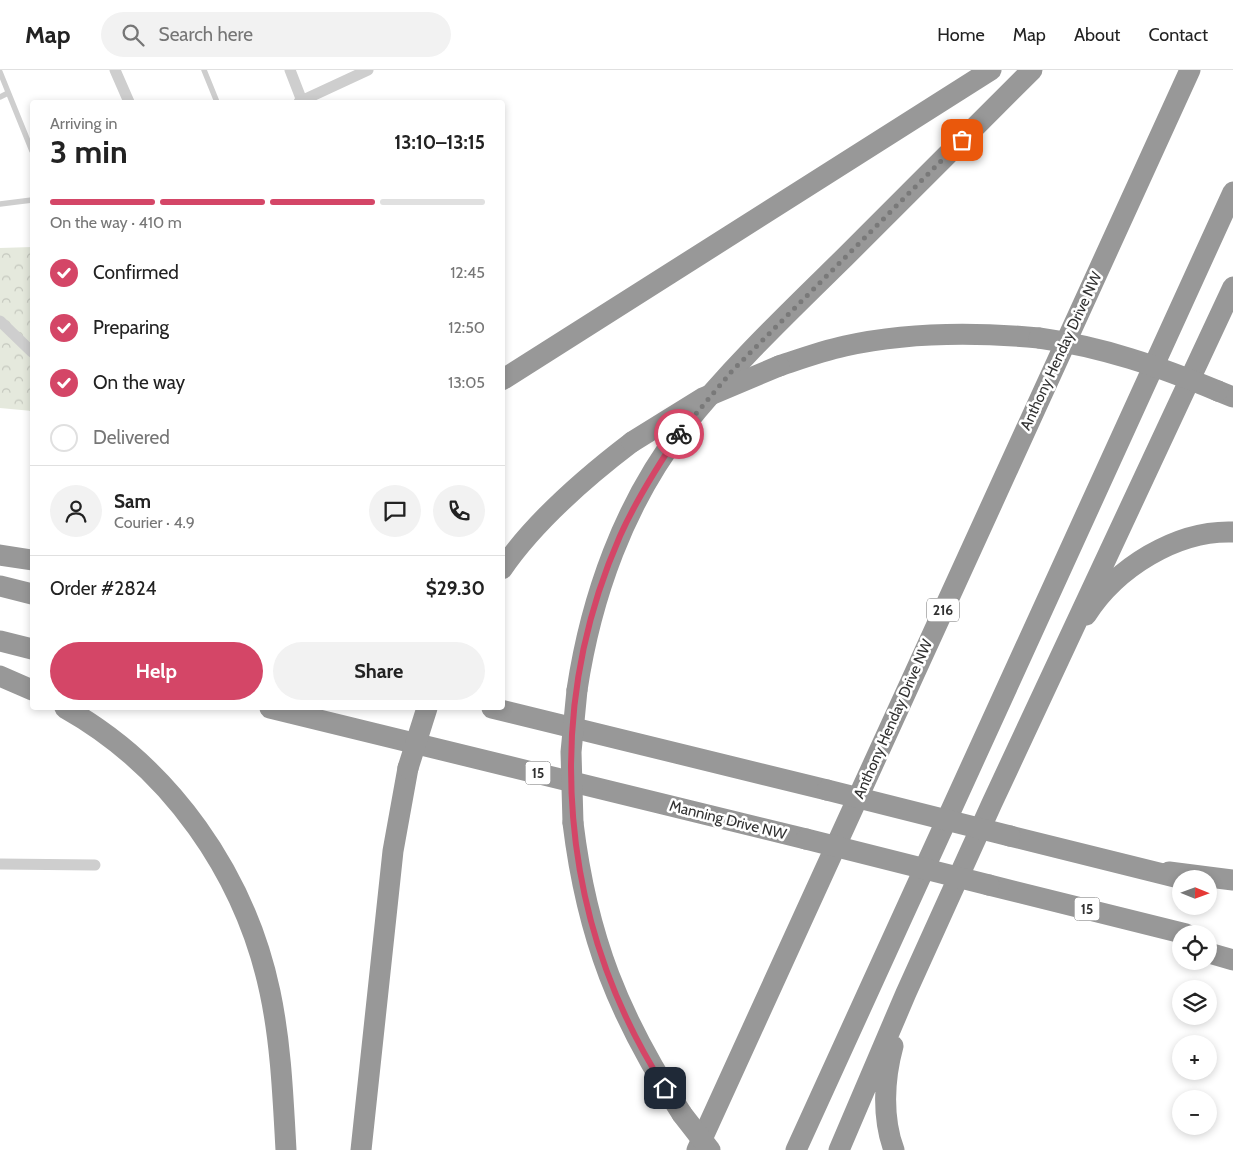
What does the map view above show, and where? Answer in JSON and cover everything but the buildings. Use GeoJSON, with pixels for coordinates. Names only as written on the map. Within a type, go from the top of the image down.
{"type":"FeatureCollection","features":[{"type":"Feature","properties":{"kind":"highway"},"geometry":{"type":"LineString","coordinates":[[505,378],[991,70]]}},
{"type":"Feature","properties":{"kind":"highway"},"geometry":{"type":"LineString","coordinates":[[710,1150],[682,1114],[640,1046],[612,987],[586,906],[572,823],[572,752],[577,690],[592,614],[617,543],[639,498],[681,431],[732,371],[791,309],[1032,70]]}},
{"type":"Feature","properties":{"kind":"highway","name":"Anthony Henday Drive NW"},"geometry":{"type":"LineString","coordinates":[[697,1150],[1190,70]]}},
{"type":"Feature","properties":{"kind":"highway"},"geometry":{"type":"LineString","coordinates":[[796,1150],[1233,192]]}},
{"type":"Feature","properties":{"kind":"highway"},"geometry":{"type":"LineString","coordinates":[[839,1150],[906,993],[1054,669],[1233,287]]}},
{"type":"Feature","properties":{"kind":"highway"},"geometry":{"type":"LineString","coordinates":[[505,566],[556,507],[592,472],[632,442],[703,398],[779,366],[845,346],[946,334],[998,334],[1039,338],[1112,351],[1170,371],[1226,394]]}},
{"type":"Feature","properties":{"kind":"highway"},"geometry":{"type":"LineString","coordinates":[[1054,669],[1090,610],[1133,566],[1151,553],[1175,542],[1201,535],[1233,532]]}},
{"type":"Feature","properties":{"kind":"highway"},"geometry":{"type":"LineString","coordinates":[[0,555],[30,560]]}},
{"type":"Feature","properties":{"kind":"highway"},"geometry":{"type":"LineString","coordinates":[[0,586],[30,594]]}},
{"type":"Feature","properties":{"kind":"highway"},"geometry":{"type":"LineString","coordinates":[[0,640],[30,648]]}},
{"type":"Feature","properties":{"kind":"highway"},"geometry":{"type":"LineString","coordinates":[[0,676],[30,689]]}},
{"type":"Feature","properties":{"kind":"highway"},"geometry":{"type":"LineString","coordinates":[[68,710],[109,736],[157,779],[181,806],[204,838],[236,893],[260,953],[271,1000],[280,1060],[286,1150]]}},
{"type":"Feature","properties":{"kind":"highway","name":"Manning Drive NW"},"geometry":{"type":"LineString","coordinates":[[278,710],[1172,930]]}},
{"type":"Feature","properties":{"kind":"highway"},"geometry":{"type":"LineString","coordinates":[[361,1150],[393,851],[408,768],[425,710]]}},
{"type":"Feature","properties":{"kind":"highway"},"geometry":{"type":"LineString","coordinates":[[500,710],[1172,876]]}},
{"type":"Feature","properties":{"kind":"highway"},"geometry":{"type":"LineString","coordinates":[[1146,870],[1233,880]]}},
{"type":"Feature","properties":{"kind":"highway"},"geometry":{"type":"LineString","coordinates":[[1218,887],[1233,891]]}},
{"type":"Feature","properties":{"kind":"highway"},"geometry":{"type":"LineString","coordinates":[[1106,914],[1172,940]]}},
{"type":"Feature","properties":{"kind":"highway"},"geometry":{"type":"LineString","coordinates":[[1217,942],[1233,946]]}},
{"type":"Feature","properties":{"kind":"highway"},"geometry":{"type":"LineString","coordinates":[[1217,955],[1233,960]]}},
{"type":"Feature","properties":{"kind":"highway"},"geometry":{"type":"LineString","coordinates":[[894,1150],[887,1121],[886,1090],[889,1061],[906,993]]}},
{"type":"Feature","properties":{"kind":"street"},"geometry":{"type":"LineString","coordinates":[[115,70],[128,100]]}},
{"type":"Feature","properties":{"kind":"street"},"geometry":{"type":"LineString","coordinates":[[290,70],[300,100]]}},
{"type":"Feature","properties":{"kind":"street"},"geometry":{"type":"LineString","coordinates":[[305,100],[368,70]]}},
{"type":"Feature","properties":{"kind":"street"},"geometry":{"type":"LineString","coordinates":[[0,321],[30,350]]}},
{"type":"Feature","properties":{"kind":"street"},"geometry":{"type":"LineString","coordinates":[[0,864],[96,865]]}},
{"type":"Feature","properties":{"kind":"lane"},"geometry":{"type":"LineString","coordinates":[[204,70],[216,100]]}},
{"type":"Feature","properties":{"kind":"lane"},"geometry":{"type":"LineString","coordinates":[[0,72],[30,146]]}},
{"type":"Feature","properties":{"kind":"lane"},"geometry":{"type":"LineString","coordinates":[[0,97],[8,92]]}},
{"type":"Feature","properties":{"kind":"lane"},"geometry":{"type":"LineString","coordinates":[[0,204],[30,200]]}},
{"type":"Feature","properties":{"kind":"green space"},"geometry":{"type":"Polygon","coordinates":[[[30,247],[30,411],[0,408],[0,248],[30,247]]]}},
{"type":"Feature","properties":{"kind":"way so far"},"geometry":{"type":"LineString","coordinates":[[679,434],[706,400],[791,309],[962,140]]}},
{"type":"Feature","properties":{"kind":"route"},"geometry":{"type":"LineString","coordinates":[[665,1088],[640,1046],[626,1017],[612,987],[598,949],[586,906],[578,864],[572,823],[571,786],[573,722],[582,656],[592,614],[604,575],[620,535],[659,463],[679,434]]}}]}
